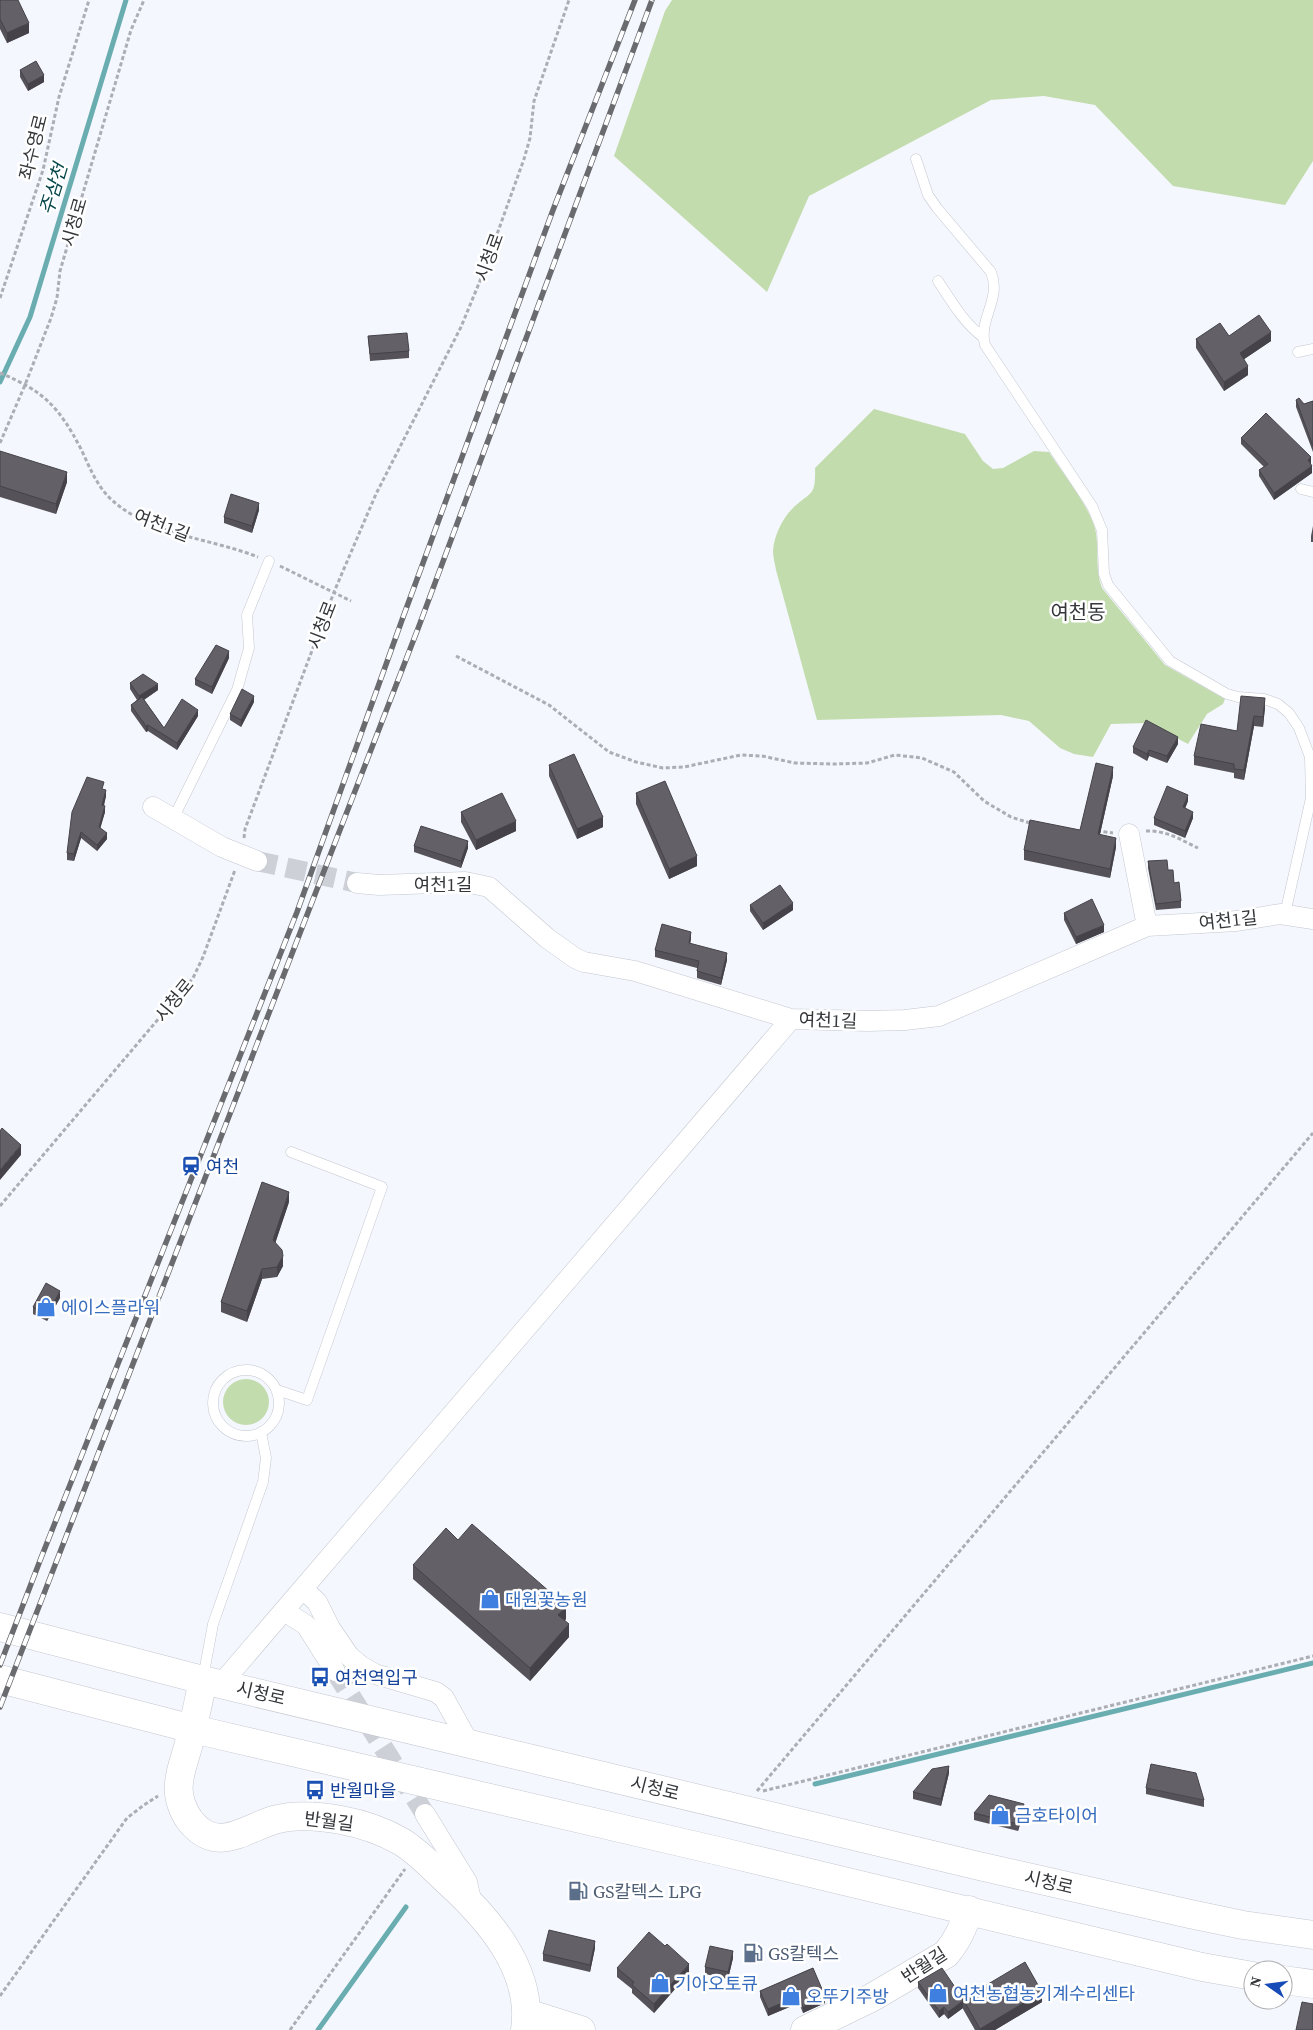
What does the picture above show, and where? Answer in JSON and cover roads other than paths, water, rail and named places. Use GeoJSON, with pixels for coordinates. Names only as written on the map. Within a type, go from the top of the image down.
{"type":"FeatureCollection","features":[{"type":"Feature","properties":{"kind":"street"},"geometry":{"type":"LineString","coordinates":[[153,807],[222,848],[249,858]]}},
{"type":"Feature","properties":{"kind":"street"},"geometry":{"type":"LineString","coordinates":[[1129,834],[1146,926]]}},
{"type":"Feature","properties":{"kind":"street","name":"여천1길"},"geometry":{"type":"LineString","coordinates":[[357,883],[379,885],[465,882],[489,887],[547,938],[575,958],[584,962],[635,971],[791,1019],[868,1021],[905,1020],[939,1016],[1146,926],[1237,921],[1285,914],[1313,919]]}},
{"type":"Feature","properties":{"kind":"street"},"geometry":{"type":"LineString","coordinates":[[212,1682],[303,1589],[791,1019]]}},
{"type":"Feature","properties":{"kind":"street"},"geometry":{"type":"LineString","coordinates":[[303,1589],[317,1602],[330,1628],[349,1656],[375,1674],[436,1692],[444,1698],[469,1743]]}},
{"type":"Feature","properties":{"kind":"street"},"geometry":{"type":"LineString","coordinates":[[284,1610],[306,1625],[335,1671]]}},
{"type":"Feature","properties":{"kind":"street","name":"시청로"},"geometry":{"type":"LineString","coordinates":[[0,1627],[212,1682],[469,1743],[753,1802],[979,1866],[1243,1925],[1313,1935]]}},
{"type":"Feature","properties":{"kind":"street"},"geometry":{"type":"LineString","coordinates":[[0,1679],[193,1728],[969,1910],[1202,1967],[1243,1974]]}},
{"type":"Feature","properties":{"kind":"street","name":"반월길"},"geometry":{"type":"LineString","coordinates":[[212,1682],[193,1728],[178,1783],[185,1813],[199,1830],[217,1838],[231,1838],[274,1820],[313,1817],[366,1826],[387,1834],[417,1852],[472,1904],[492,1927],[506,1950],[517,1974],[526,2022],[579,2030]]}},
{"type":"Feature","properties":{"kind":"street"},"geometry":{"type":"LineString","coordinates":[[425,1814],[467,1882],[472,1904]]}},
{"type":"Feature","properties":{"kind":"street","name":"반월길"},"geometry":{"type":"LineString","coordinates":[[805,2030],[870,1998],[946,1954],[955,1944],[962,1931],[969,1910]]}},
{"type":"Feature","properties":{"kind":"street"},"geometry":{"type":"LineString","coordinates":[[1293,1981],[1313,1984]]}},
{"type":"Feature","properties":{"kind":"street"},"geometry":{"type":"LineString","coordinates":[[550,2030],[579,2030]]}},
{"type":"Feature","properties":{"kind":"lane"},"geometry":{"type":"LineString","coordinates":[[916,159],[928,195],[942,216],[985,264],[994,280],[994,298],[983,337],[985,345],[1092,506],[1102,530],[1104,574],[1108,585],[1170,661],[1227,694],[1244,698],[1264,699],[1284,708],[1299,728],[1311,750],[1312,786],[1309,813],[1285,914]]}},
{"type":"Feature","properties":{"kind":"lane"},"geometry":{"type":"LineString","coordinates":[[938,281],[960,316],[983,337]]}},
{"type":"Feature","properties":{"kind":"lane"},"geometry":{"type":"LineString","coordinates":[[1298,352],[1313,350]]}},
{"type":"Feature","properties":{"kind":"lane"},"geometry":{"type":"LineString","coordinates":[[1301,489],[1313,492]]}},
{"type":"Feature","properties":{"kind":"lane"},"geometry":{"type":"LineString","coordinates":[[173,819],[237,690],[249,648],[247,615],[269,561]]}},
{"type":"Feature","properties":{"kind":"lane"},"geometry":{"type":"LineString","coordinates":[[277,1390],[307,1400],[382,1187],[291,1152]]}},
{"type":"Feature","properties":{"kind":"lane"},"geometry":{"type":"LineString","coordinates":[[242,1369],[253,1370],[271,1380],[277,1390],[279,1400],[278,1411],[274,1421],[261,1432],[245,1436],[234,1434],[224,1428],[217,1420],[213,1410],[213,1398],[216,1388],[222,1379],[231,1372],[242,1369]]}},
{"type":"Feature","properties":{"kind":"lane"},"geometry":{"type":"LineString","coordinates":[[212,1682],[212,1624],[263,1482],[266,1458],[261,1432]]}},
{"type":"Feature","properties":{"kind":"waterway","name":"주삼천"},"geometry":{"type":"LineString","coordinates":[[0,382],[30,317],[126,0]]}},
{"type":"Feature","properties":{"kind":"waterway"},"geometry":{"type":"LineString","coordinates":[[815,1784],[1313,1663]]}},
{"type":"Feature","properties":{"kind":"waterway"},"geometry":{"type":"LineString","coordinates":[[318,2030],[406,1907]]}},
{"type":"Feature","properties":{"kind":"tunnel"},"geometry":{"type":"LineString","coordinates":[[257,861],[357,883]]}},
{"type":"Feature","properties":{"kind":"tunnel"},"geometry":{"type":"LineString","coordinates":[[335,1671],[425,1814]]}},
{"type":"Feature","properties":{"kind":"railway"},"geometry":{"type":"LineString","coordinates":[[0,1665],[297,912],[553,210],[635,0]]}},
{"type":"Feature","properties":{"kind":"railway"},"geometry":{"type":"LineString","coordinates":[[0,1707],[419,626],[652,0]]}},
{"type":"Feature","properties":{"kind":"place","name":"여천"},"geometry":{"type":"Point","coordinates":[191,1166]}},
{"type":"Feature","properties":{"kind":"place","name":"에이스플라워"},"geometry":{"type":"Point","coordinates":[46,1307]}},
{"type":"Feature","properties":{"kind":"place","name":"대원꽃농원"},"geometry":{"type":"Point","coordinates":[490,1599]}},
{"type":"Feature","properties":{"kind":"place","name":"여천역입구"},"geometry":{"type":"Point","coordinates":[320,1677]}},
{"type":"Feature","properties":{"kind":"place","name":"반월마을"},"geometry":{"type":"Point","coordinates":[315,1790]}},
{"type":"Feature","properties":{"kind":"place","name":"금호타이어"},"geometry":{"type":"Point","coordinates":[1000,1815]}},
{"type":"Feature","properties":{"kind":"place","name":"GS칼텍스 LPG"},"geometry":{"type":"Point","coordinates":[578,1891]}},
{"type":"Feature","properties":{"kind":"place","name":"GS칼텍스"},"geometry":{"type":"Point","coordinates":[753,1953]}},
{"type":"Feature","properties":{"kind":"place","name":"기아오토큐"},"geometry":{"type":"Point","coordinates":[660,1983]}},
{"type":"Feature","properties":{"kind":"place","name":"여천농협농기계수리센타"},"geometry":{"type":"Point","coordinates":[938,1993]}},
{"type":"Feature","properties":{"kind":"place","name":"오뚜기주방"},"geometry":{"type":"Point","coordinates":[791,1996]}},
{"type":"Feature","properties":{"kind":"district","name":"여천동"},"geometry":{"type":"Point","coordinates":[1078,612]}}]}
